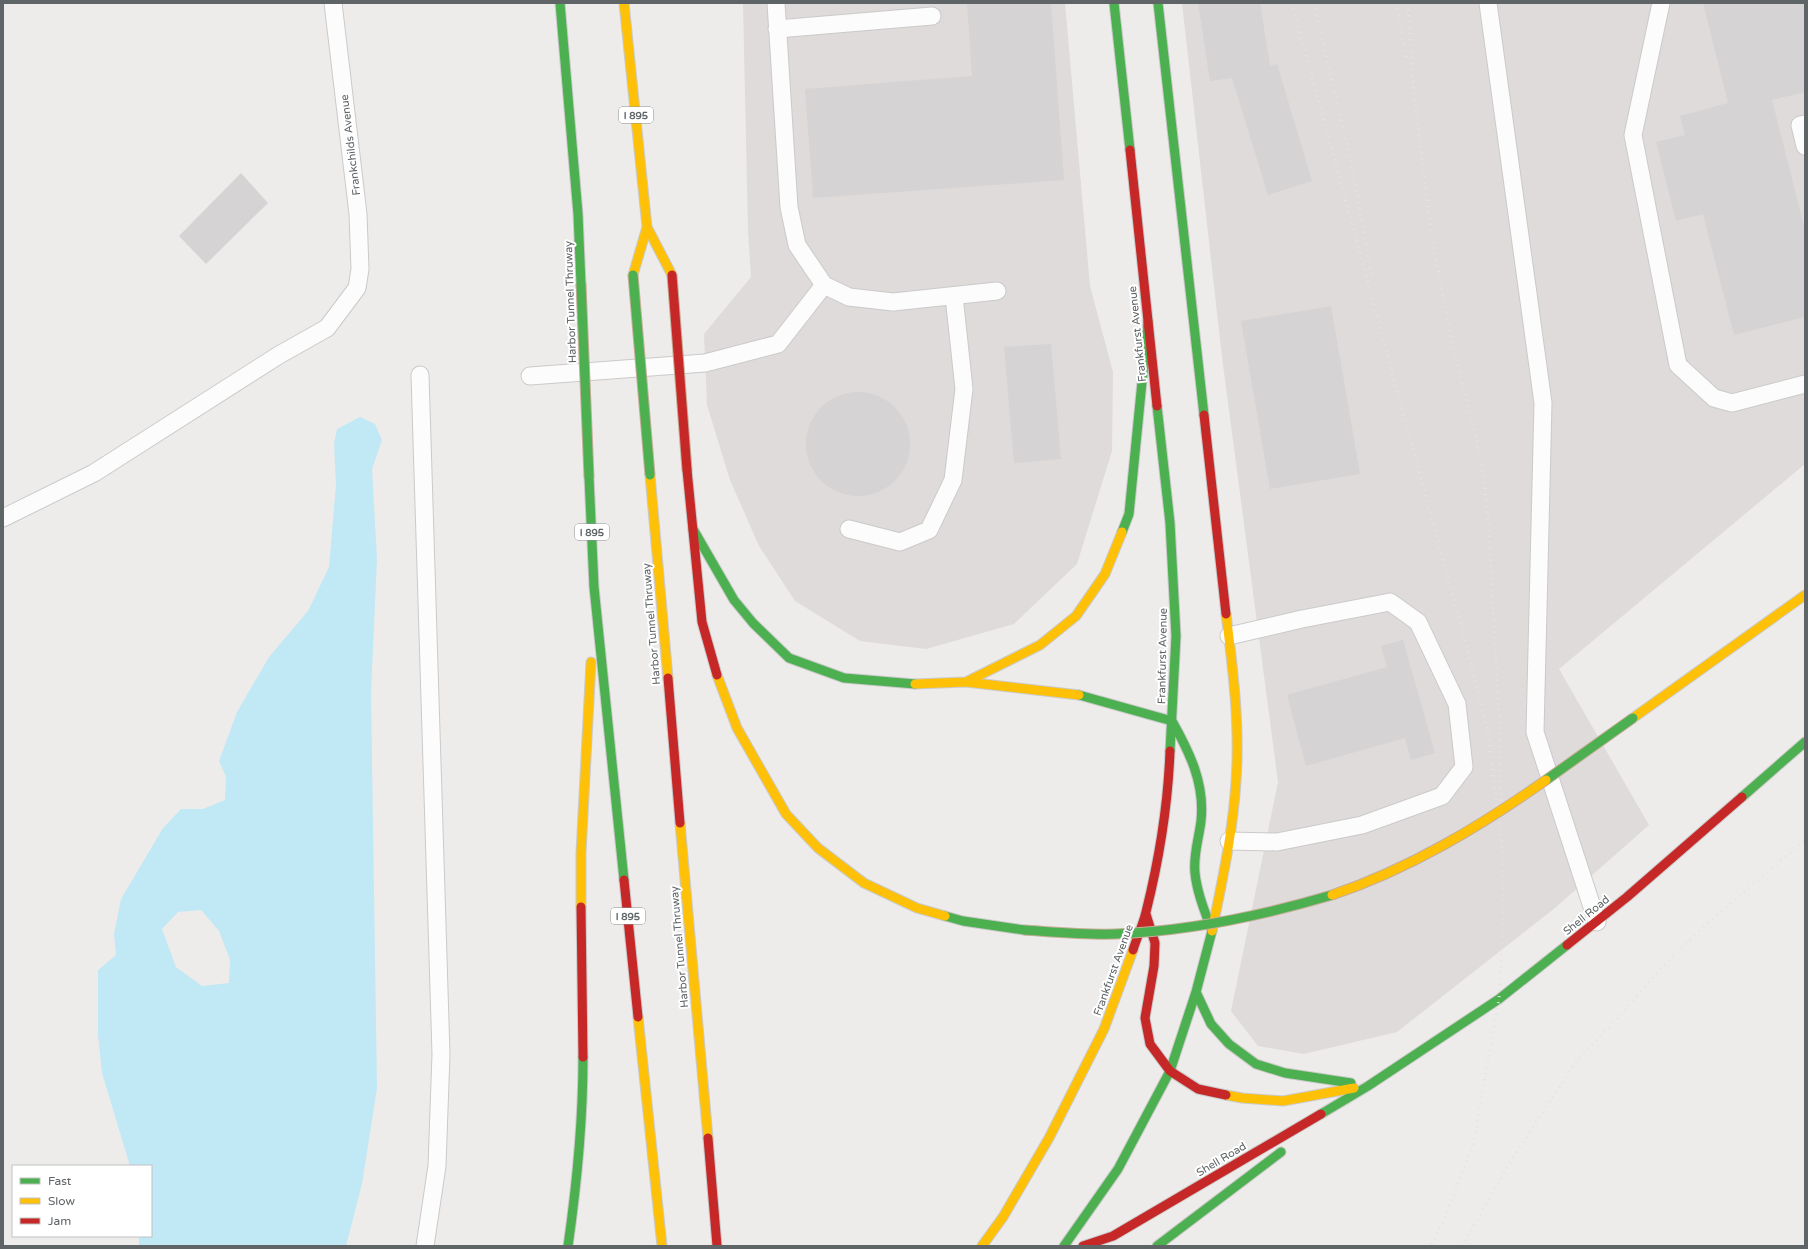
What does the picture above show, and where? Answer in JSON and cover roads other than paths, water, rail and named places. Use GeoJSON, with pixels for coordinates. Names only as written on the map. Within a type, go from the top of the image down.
{"type":"FeatureCollection","features":[{"type":"Feature","properties":{"kind":"main road","name":"Harbor Tunnel Thruway"},"geometry":{"type":"LineString","coordinates":[[560,3],[578,214],[594,586],[662,1246]]}},
{"type":"Feature","properties":{"kind":"main road","name":"Harbor Tunnel Thruway"},"geometry":{"type":"LineString","coordinates":[[624,3],[647,227],[633,275],[717,1246]]}},
{"type":"Feature","properties":{"kind":"main road","name":"Frankfurst Avenue"},"geometry":{"type":"LineString","coordinates":[[982,1246],[1003,1217],[1049,1138],[1104,1029],[1146,913],[1163,821],[1169,778],[1176,636],[1170,523],[1114,3]]}},
{"type":"Feature","properties":{"kind":"main road"},"geometry":{"type":"LineString","coordinates":[[1064,1246],[1118,1170],[1170,1071],[1196,992],[1212,931],[1229,841],[1235,797],[1236,726],[1229,636],[1158,3]]}},
{"type":"Feature","properties":{"kind":"main road"},"geometry":{"type":"LineString","coordinates":[[647,227],[672,276],[687,470],[702,622],[716,670],[737,728],[786,814],[818,848],[864,883],[917,908],[963,921],[1024,930],[1063,934],[1104,934],[1170,931],[1285,910],[1329,896],[1378,878],[1472,829],[1522,796],[1805,595]]}},
{"type":"Feature","properties":{"kind":"main road"},"geometry":{"type":"LineString","coordinates":[[966,682],[1040,645],[1076,616],[1105,574],[1129,514],[1148,321]]}},
{"type":"Feature","properties":{"kind":"main road"},"geometry":{"type":"LineString","coordinates":[[693,529],[734,600],[753,624],[789,658],[844,678],[911,684],[966,682],[1074,694],[1172,721],[1192,754],[1200,783],[1201,817],[1195,871],[1199,894],[1212,931]]}},
{"type":"Feature","properties":{"kind":"main road"},"geometry":{"type":"LineString","coordinates":[[568,1246],[575,1198],[583,1097],[581,853],[594,586]]}},
{"type":"Feature","properties":{"kind":"main road","name":"Shell Road"},"geometry":{"type":"LineString","coordinates":[[1083,1246],[1113,1236],[1368,1086],[1499,999],[1627,897],[1805,742]]}},
{"type":"Feature","properties":{"kind":"main road"},"geometry":{"type":"LineString","coordinates":[[1146,913],[1155,943],[1154,966],[1145,1018],[1150,1044],[1170,1071],[1198,1089],[1242,1098],[1283,1101],[1368,1086]]}},
{"type":"Feature","properties":{"kind":"main road"},"geometry":{"type":"LineString","coordinates":[[1196,992],[1211,1024],[1229,1044],[1256,1064],[1285,1073],[1368,1086]]}},
{"type":"Feature","properties":{"kind":"main road","name":"Shell Road"},"geometry":{"type":"LineString","coordinates":[[1299,1138],[1368,1086]]}},
{"type":"Feature","properties":{"kind":"main road"},"geometry":{"type":"LineString","coordinates":[[1157,1246],[1286,1148]]}},
{"type":"Feature","properties":{"kind":"lane","name":"Frankchilds Avenue"},"geometry":{"type":"LineString","coordinates":[[3,518],[94,473],[279,355],[327,328],[357,288],[360,269],[358,214],[333,3]]}},
{"type":"Feature","properties":{"kind":"lane"},"geometry":{"type":"LineString","coordinates":[[776,3],[789,207],[797,245],[824,285],[849,297],[893,302],[997,291]]}},
{"type":"Feature","properties":{"kind":"lane"},"geometry":{"type":"LineString","coordinates":[[1488,3],[1543,403],[1535,732],[1597,922]]}},
{"type":"Feature","properties":{"kind":"lane"},"geometry":{"type":"LineString","coordinates":[[1661,3],[1633,135],[1678,365],[1714,398],[1732,403],[1805,384]]}},
{"type":"Feature","properties":{"kind":"lane"},"geometry":{"type":"LineString","coordinates":[[777,29],[932,16]]}},
{"type":"Feature","properties":{"kind":"lane"},"geometry":{"type":"LineString","coordinates":[[1805,124],[1800,126],[1805,146]]}},
{"type":"Feature","properties":{"kind":"lane"},"geometry":{"type":"LineString","coordinates":[[530,376],[705,363],[778,344],[824,285]]}},
{"type":"Feature","properties":{"kind":"lane"},"geometry":{"type":"LineString","coordinates":[[849,529],[900,542],[929,530],[953,480],[964,389],[954,296]]}},
{"type":"Feature","properties":{"kind":"lane"},"geometry":{"type":"LineString","coordinates":[[420,375],[441,1054],[437,1166],[425,1246]]}},
{"type":"Feature","properties":{"kind":"lane"},"geometry":{"type":"LineString","coordinates":[[1229,636],[1302,619],[1390,602],[1418,622],[1457,704],[1464,767],[1442,796],[1362,825],[1277,842],[1229,841]]}},
{"type":"Feature","properties":{"kind":"water"},"geometry":{"type":"Polygon","coordinates":[[[360,417],[375,424],[382,440],[372,469],[377,559],[371,692],[377,1088],[362,1184],[346,1246],[139,1246],[139,1237],[152,1237],[152,1165],[130,1165],[102,1073],[98,1035],[98,970],[116,955],[114,934],[121,899],[163,828],[181,809],[203,809],[225,800],[226,777],[219,761],[237,712],[269,657],[308,611],[329,567],[336,485],[334,443],[337,429],[360,417]],[[201,910],[178,912],[162,929],[176,967],[202,986],[229,983],[230,960],[219,931],[201,910]]]}},
{"type":"Feature","properties":{"kind":"railway"},"geometry":{"type":"LineString","coordinates":[[1292,3],[1464,637],[1488,734],[1502,847],[1503,924],[1499,999],[1473,1145],[1447,1212],[1431,1246]]}},
{"type":"Feature","properties":{"kind":"railway"},"geometry":{"type":"LineString","coordinates":[[1315,3],[1350,157],[1372,278]]}},
{"type":"Feature","properties":{"kind":"railway"},"geometry":{"type":"LineString","coordinates":[[1396,3],[1407,60]]}},
{"type":"Feature","properties":{"kind":"railway"},"geometry":{"type":"LineString","coordinates":[[1408,3],[1414,96],[1432,238],[1454,352],[1477,442],[1485,487],[1500,733],[1501,803]]}},
{"type":"Feature","properties":{"kind":"railway"},"geometry":{"type":"LineString","coordinates":[[1462,1246],[1512,1159],[1578,1059],[1618,1018],[1662,967],[1705,925],[1805,840]]}}]}
